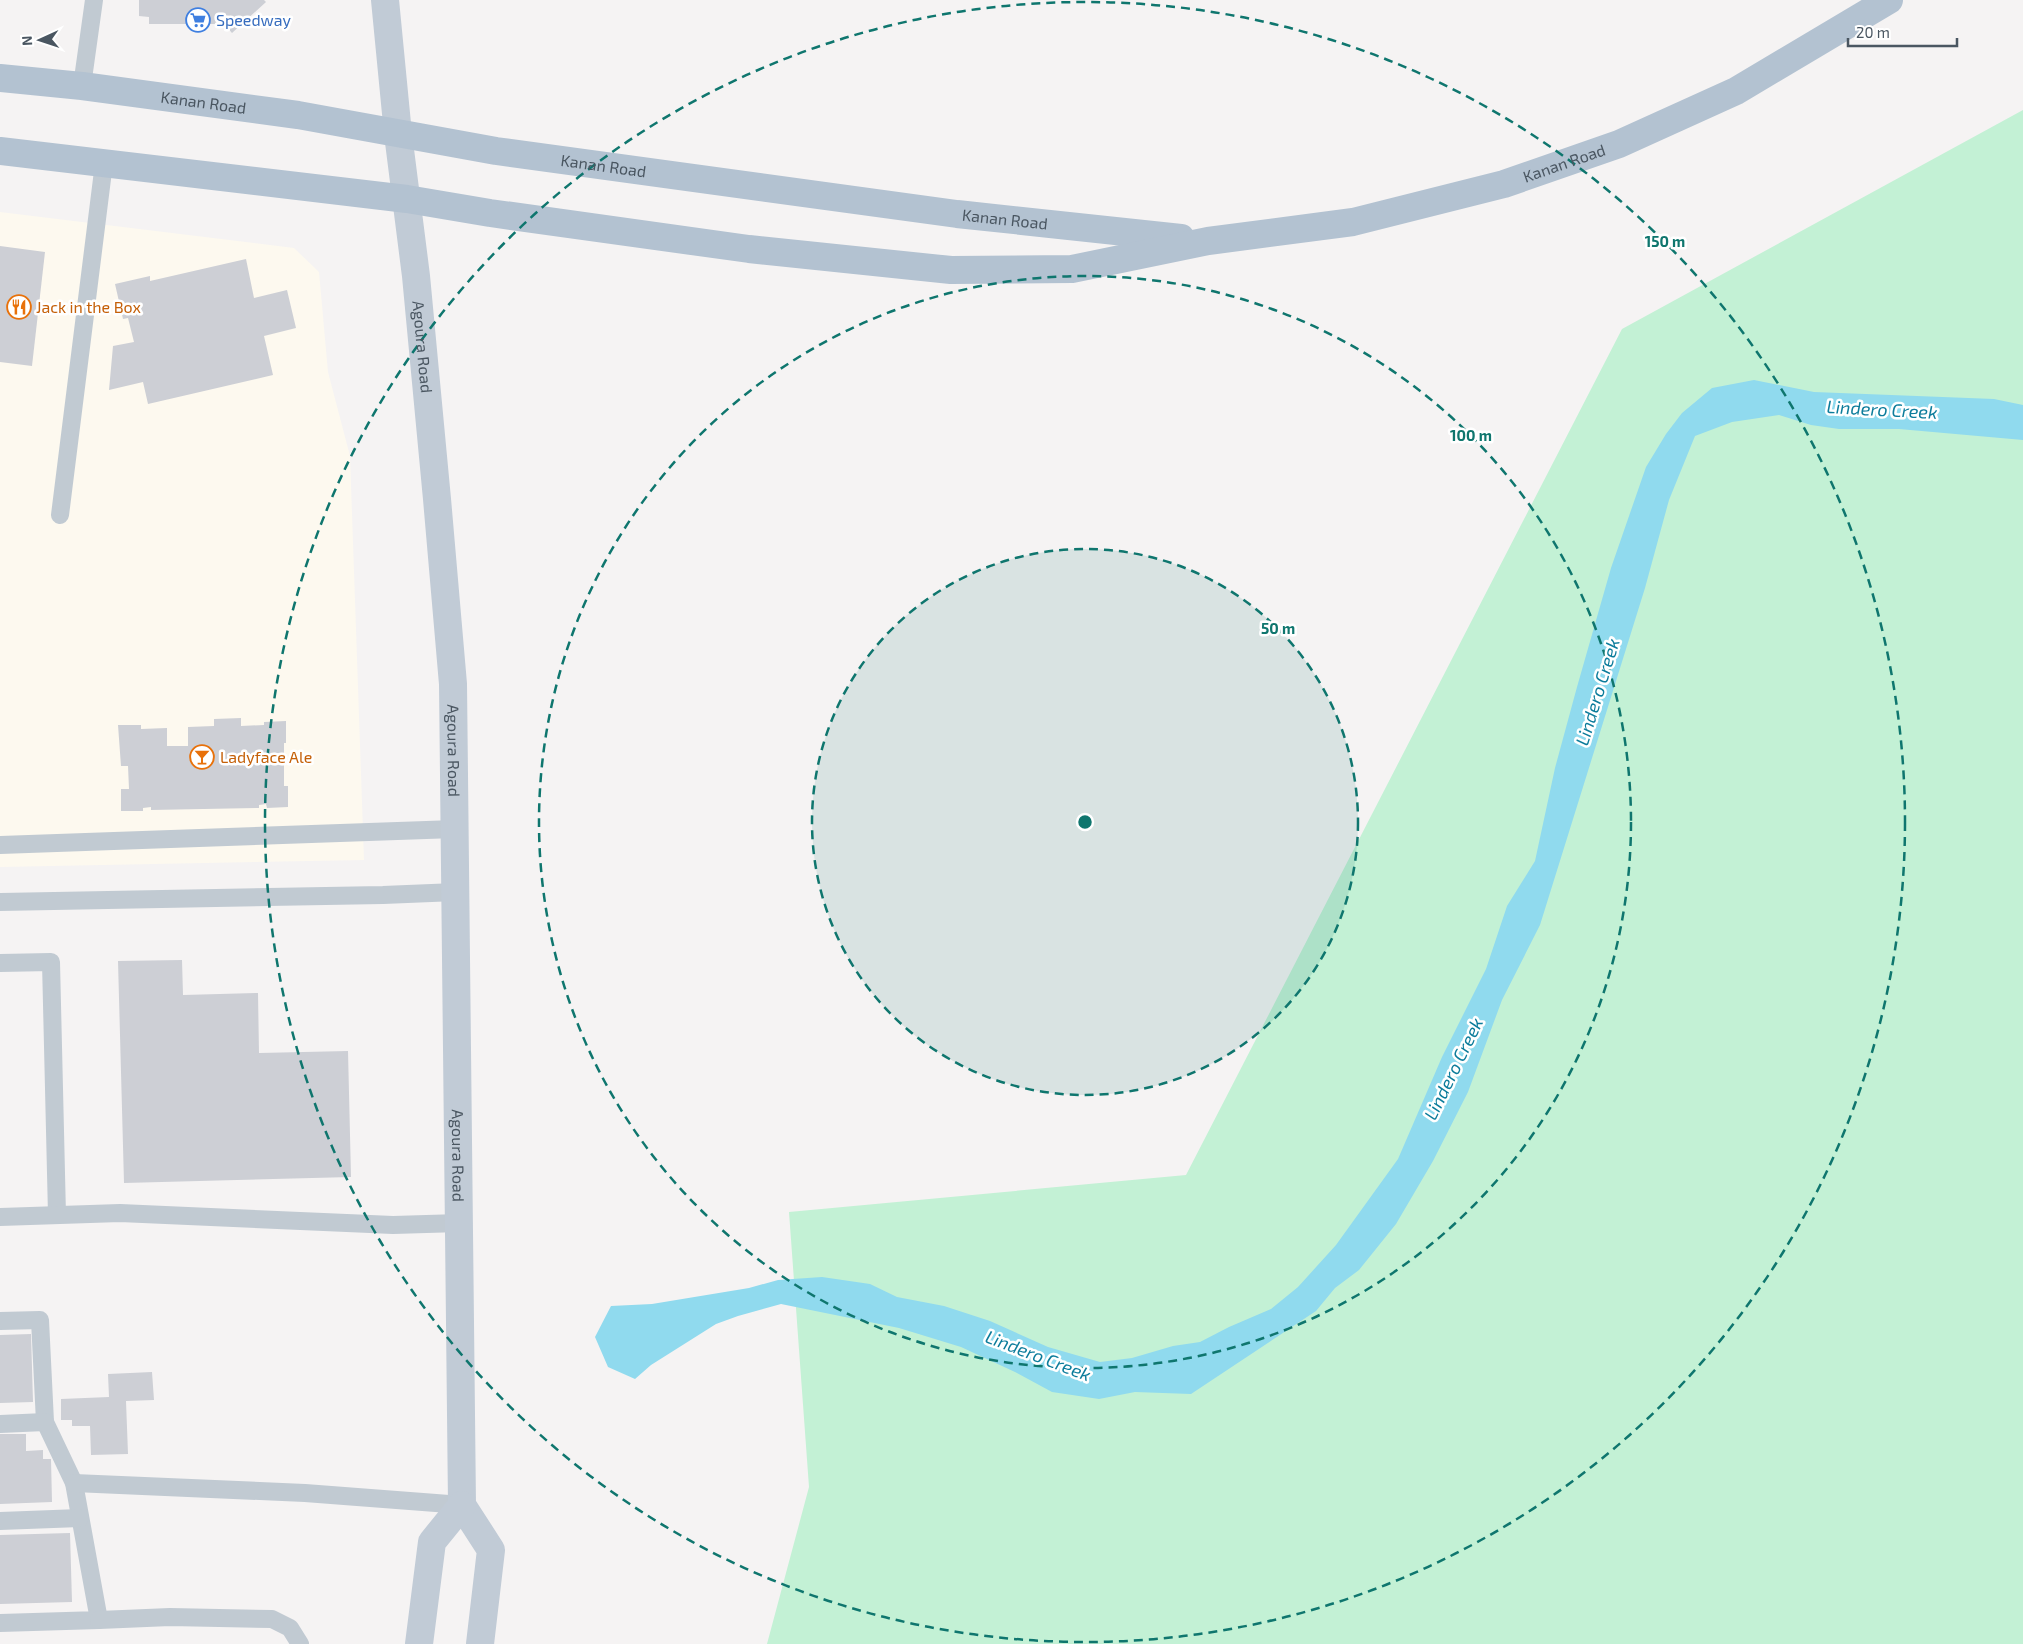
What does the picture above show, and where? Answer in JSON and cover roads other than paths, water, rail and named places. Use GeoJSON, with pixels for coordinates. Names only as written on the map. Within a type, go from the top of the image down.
{"type":"FeatureCollection","features":[{"type":"Feature","properties":{"kind":"main road","name":"Agoura Road"},"geometry":{"type":"LineString","coordinates":[[385,0],[398,134],[416,276],[453,684],[462,1505]]}},
{"type":"Feature","properties":{"kind":"main road","name":"Kanan Road"},"geometry":{"type":"LineString","coordinates":[[0,150],[406,199],[490,213],[749,249],[951,270],[1072,269],[1208,241],[1353,222],[1504,184],[1620,144],[1736,91],[1889,0]]}},
{"type":"Feature","properties":{"kind":"main road","name":"Kanan Road"},"geometry":{"type":"LineString","coordinates":[[0,78],[82,86],[298,115],[496,151],[957,214],[1208,241]]}},
{"type":"Feature","properties":{"kind":"main road"},"geometry":{"type":"LineString","coordinates":[[419,1644],[432,1542],[462,1505],[491,1550],[480,1644]]}},
{"type":"Feature","properties":{"kind":"lane"},"geometry":{"type":"LineString","coordinates":[[82,86],[94,0]]}},
{"type":"Feature","properties":{"kind":"lane"},"geometry":{"type":"LineString","coordinates":[[60,515],[104,163]]}},
{"type":"Feature","properties":{"kind":"lane"},"geometry":{"type":"LineString","coordinates":[[0,845],[455,829]]}},
{"type":"Feature","properties":{"kind":"lane"},"geometry":{"type":"LineString","coordinates":[[0,902],[456,892]]}},
{"type":"Feature","properties":{"kind":"lane"},"geometry":{"type":"LineString","coordinates":[[0,963],[51,962],[57,1215]]}},
{"type":"Feature","properties":{"kind":"lane"},"geometry":{"type":"LineString","coordinates":[[0,1217],[120,1213],[393,1225],[460,1223]]}},
{"type":"Feature","properties":{"kind":"lane"},"geometry":{"type":"LineString","coordinates":[[0,1321],[40,1320],[44,1422],[74,1482],[99,1620]]}},
{"type":"Feature","properties":{"kind":"lane"},"geometry":{"type":"LineString","coordinates":[[0,1424],[44,1422]]}},
{"type":"Feature","properties":{"kind":"lane"},"geometry":{"type":"LineString","coordinates":[[74,1482],[305,1493],[462,1505]]}},
{"type":"Feature","properties":{"kind":"lane"},"geometry":{"type":"LineString","coordinates":[[0,1521],[80,1518]]}},
{"type":"Feature","properties":{"kind":"lane"},"geometry":{"type":"LineString","coordinates":[[0,1623],[170,1617],[272,1619],[290,1628],[300,1644]]}},
{"type":"Feature","properties":{"kind":"water","name":"Lindero Creek"},"geometry":{"type":"Polygon","coordinates":[[[1754,380],[1814,392],[1994,399],[2023,405],[2023,440],[1899,429],[1839,429],[1811,425],[1779,415],[1732,422],[1695,436],[1669,500],[1645,588],[1540,925],[1502,1000],[1468,1092],[1433,1161],[1396,1224],[1359,1270],[1335,1288],[1316,1311],[1191,1394],[1135,1392],[1099,1399],[1052,1392],[1015,1372],[961,1347],[899,1328],[781,1304],[716,1324],[651,1365],[635,1379],[608,1367],[595,1337],[611,1306],[652,1304],[749,1288],[778,1280],[822,1277],[870,1284],[897,1297],[944,1306],[990,1321],[1048,1347],[1100,1362],[1132,1358],[1173,1346],[1200,1342],[1271,1309],[1298,1287],[1336,1245],[1398,1159],[1442,1057],[1486,969],[1507,906],[1535,861],[1555,768],[1577,687],[1611,568],[1646,467],[1666,434],[1682,413],[1712,388],[1754,380]]]}},
{"type":"Feature","properties":{"kind":"place","name":"Speedway"},"geometry":{"type":"Point","coordinates":[198,20]}},
{"type":"Feature","properties":{"kind":"place","name":"Jack in the Box"},"geometry":{"type":"Point","coordinates":[19,307]}},
{"type":"Feature","properties":{"kind":"place","name":"Ladyface Ale"},"geometry":{"type":"Point","coordinates":[202,757]}}]}
